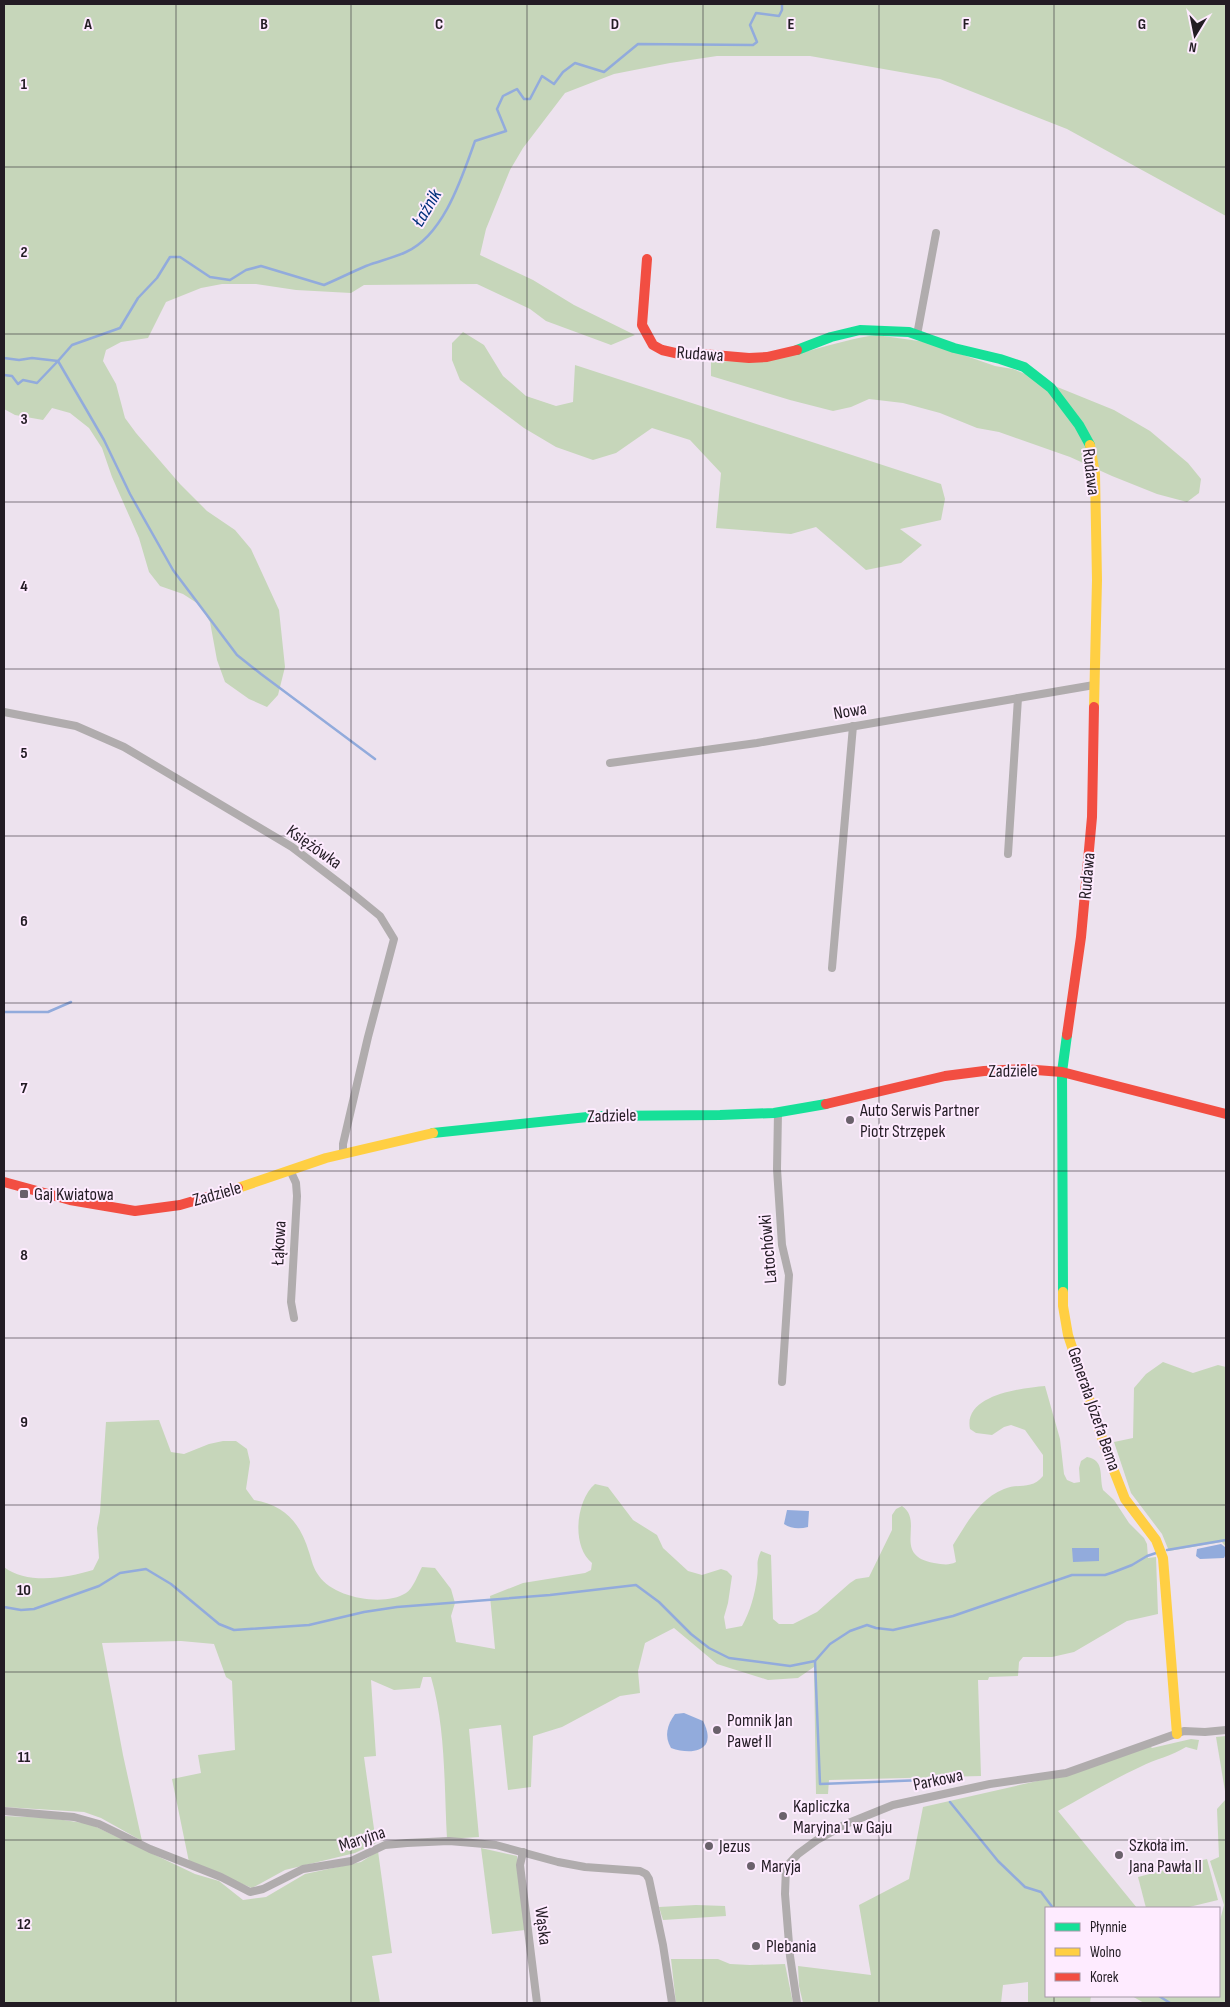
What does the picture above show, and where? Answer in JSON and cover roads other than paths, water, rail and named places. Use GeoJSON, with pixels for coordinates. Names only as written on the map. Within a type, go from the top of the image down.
{"type":"FeatureCollection","features":[{"type":"Feature","properties":{"kind":"street"},"geometry":{"type":"LineString","coordinates":[[917,334],[936,233]]}},
{"type":"Feature","properties":{"kind":"street","name":"Rudawa"},"geometry":{"type":"LineString","coordinates":[[647,259],[642,325],[653,345],[670,353],[749,358],[767,357],[804,349],[831,338],[860,330],[909,332],[956,349],[1000,359],[1024,367],[1051,388],[1079,425],[1091,448],[1095,474],[1097,580],[1092,817],[1081,937],[1062,1072]]}},
{"type":"Feature","properties":{"kind":"street","name":"Nowa"},"geometry":{"type":"LineString","coordinates":[[610,763],[757,742],[1094,685]]}},
{"type":"Feature","properties":{"kind":"street"},"geometry":{"type":"LineString","coordinates":[[1008,854],[1018,698]]}},
{"type":"Feature","properties":{"kind":"street","name":"Księżówka"},"geometry":{"type":"LineString","coordinates":[[4,712],[26,714],[76,726],[124,747],[292,847],[380,916],[394,939],[368,1037],[343,1153]]}},
{"type":"Feature","properties":{"kind":"street"},"geometry":{"type":"LineString","coordinates":[[832,968],[853,726]]}},
{"type":"Feature","properties":{"kind":"street","name":"Zadziele"},"geometry":{"type":"LineString","coordinates":[[4,1182],[56,1197],[113,1209],[139,1211],[165,1208],[233,1190],[343,1153],[430,1134],[558,1118],[627,1115],[730,1115],[778,1112],[830,1103],[908,1083],[978,1071],[1028,1069],[1062,1072],[1226,1114]]}},
{"type":"Feature","properties":{"kind":"street","name":"Generała Józefa Bema"},"geometry":{"type":"LineString","coordinates":[[1062,1072],[1063,1306],[1071,1344],[1107,1453],[1125,1499],[1156,1540],[1163,1558],[1180,1732]]}},
{"type":"Feature","properties":{"kind":"street","name":"Latochówki"},"geometry":{"type":"LineString","coordinates":[[778,1112],[777,1169],[782,1245],[789,1275],[782,1382]]}},
{"type":"Feature","properties":{"kind":"street","name":"Łąkowa"},"geometry":{"type":"LineString","coordinates":[[290,1170],[296,1183],[297,1196],[291,1302],[294,1318]]}},
{"type":"Feature","properties":{"kind":"street"},"geometry":{"type":"LineString","coordinates":[[1180,1732],[1226,1730]]}},
{"type":"Feature","properties":{"kind":"street","name":"Parkowa"},"geometry":{"type":"LineString","coordinates":[[798,2003],[790,1956],[785,1894],[786,1868],[798,1854],[817,1840],[846,1824],[893,1805],[990,1784],[1066,1773],[1180,1732]]}},
{"type":"Feature","properties":{"kind":"street","name":"Maryjna"},"geometry":{"type":"LineString","coordinates":[[4,1811],[74,1818],[99,1824],[150,1849],[221,1877],[250,1892],[263,1889],[303,1869],[351,1861],[386,1845],[449,1841],[496,1845],[558,1862],[585,1867],[640,1871],[646,1874],[649,1879],[663,1945],[672,2003]]}},
{"type":"Feature","properties":{"kind":"street","name":"Wąska"},"geometry":{"type":"LineString","coordinates":[[524,1852],[520,1865],[537,2003]]}},
{"type":"Feature","properties":{"kind":"water"},"geometry":{"type":"Polygon","coordinates":[[[787,1510],[809,1511],[808,1527],[796,1528],[784,1524],[787,1510]]]}},
{"type":"Feature","properties":{"kind":"water"},"geometry":{"type":"Polygon","coordinates":[[[1221,1544],[1225,1547],[1226,1554],[1224,1558],[1200,1559],[1196,1556],[1197,1549],[1221,1544]]]}},
{"type":"Feature","properties":{"kind":"water"},"geometry":{"type":"Polygon","coordinates":[[[1072,1548],[1099,1548],[1099,1561],[1073,1562],[1072,1548]]]}},
{"type":"Feature","properties":{"kind":"water"},"geometry":{"type":"Polygon","coordinates":[[[684,1713],[703,1721],[707,1731],[708,1739],[706,1744],[695,1751],[671,1748],[669,1744],[668,1726],[675,1714],[684,1713]]]}},
{"type":"Feature","properties":{"kind":"waterway","name":"Łaźnik"},"geometry":{"type":"LineString","coordinates":[[4,358],[19,360],[32,358],[58,361],[72,345],[120,328],[138,298],[157,278],[170,257],[180,257],[210,277],[230,280],[246,270],[261,266],[324,285],[366,266],[406,252],[431,233],[441,219],[450,204],[475,141],[506,131],[497,109],[503,96],[517,89],[524,99],[530,99],[542,76],[554,84],[563,72],[575,63],[604,72],[638,44],[753,45],[757,42],[750,25],[756,13],[779,16],[782,4]]}},
{"type":"Feature","properties":{"kind":"waterway"},"geometry":{"type":"LineString","coordinates":[[4,375],[12,376],[18,384],[23,380],[37,383],[58,361],[104,440],[130,494],[173,570],[237,655],[375,759]]}},
{"type":"Feature","properties":{"kind":"waterway"},"geometry":{"type":"LineString","coordinates":[[4,1012],[48,1012],[71,1002]]}},
{"type":"Feature","properties":{"kind":"waterway"},"geometry":{"type":"LineString","coordinates":[[1167,1550],[1226,1540]]}},
{"type":"Feature","properties":{"kind":"waterway"},"geometry":{"type":"LineString","coordinates":[[4,1607],[21,1610],[34,1609],[99,1586],[120,1573],[146,1569],[171,1584],[219,1624],[234,1630],[309,1625],[364,1612],[397,1607],[550,1595],[636,1585],[659,1602],[691,1634],[709,1648],[729,1658],[790,1666],[815,1661],[830,1644],[850,1631],[867,1625],[893,1630],[953,1616],[1072,1575],[1105,1575],[1132,1565],[1156,1553]]}},
{"type":"Feature","properties":{"kind":"waterway"},"geometry":{"type":"LineString","coordinates":[[815,1661],[820,1784],[924,1780],[933,1784]]}},
{"type":"Feature","properties":{"kind":"waterway"},"geometry":{"type":"LineString","coordinates":[[950,1802],[998,1861],[1025,1887],[1041,1892],[1052,1907]]}},
{"type":"Feature","properties":{"kind":"waterway"},"geometry":{"type":"LineString","coordinates":[[1161,1997],[1170,2003]]}},
{"type":"Feature","properties":{"kind":"place","name":"Auto Serwis Partner Piotr Strzępek"},"geometry":{"type":"Point","coordinates":[850,1120]}},
{"type":"Feature","properties":{"kind":"place","name":"Gaj Kwiatowa"},"geometry":{"type":"Point","coordinates":[24,1194]}},
{"type":"Feature","properties":{"kind":"place","name":"Pomnik Jan Paweł II"},"geometry":{"type":"Point","coordinates":[717,1730]}},
{"type":"Feature","properties":{"kind":"place","name":"Kapliczka Maryjna 1 w Gaju"},"geometry":{"type":"Point","coordinates":[783,1816]}},
{"type":"Feature","properties":{"kind":"place","name":"Jezus"},"geometry":{"type":"Point","coordinates":[709,1846]}},
{"type":"Feature","properties":{"kind":"place","name":"Szkoła im. Jana Pawła II"},"geometry":{"type":"Point","coordinates":[1119,1855]}},
{"type":"Feature","properties":{"kind":"place","name":"Maryja"},"geometry":{"type":"Point","coordinates":[751,1866]}},
{"type":"Feature","properties":{"kind":"place","name":"Plebania"},"geometry":{"type":"Point","coordinates":[756,1946]}}]}
